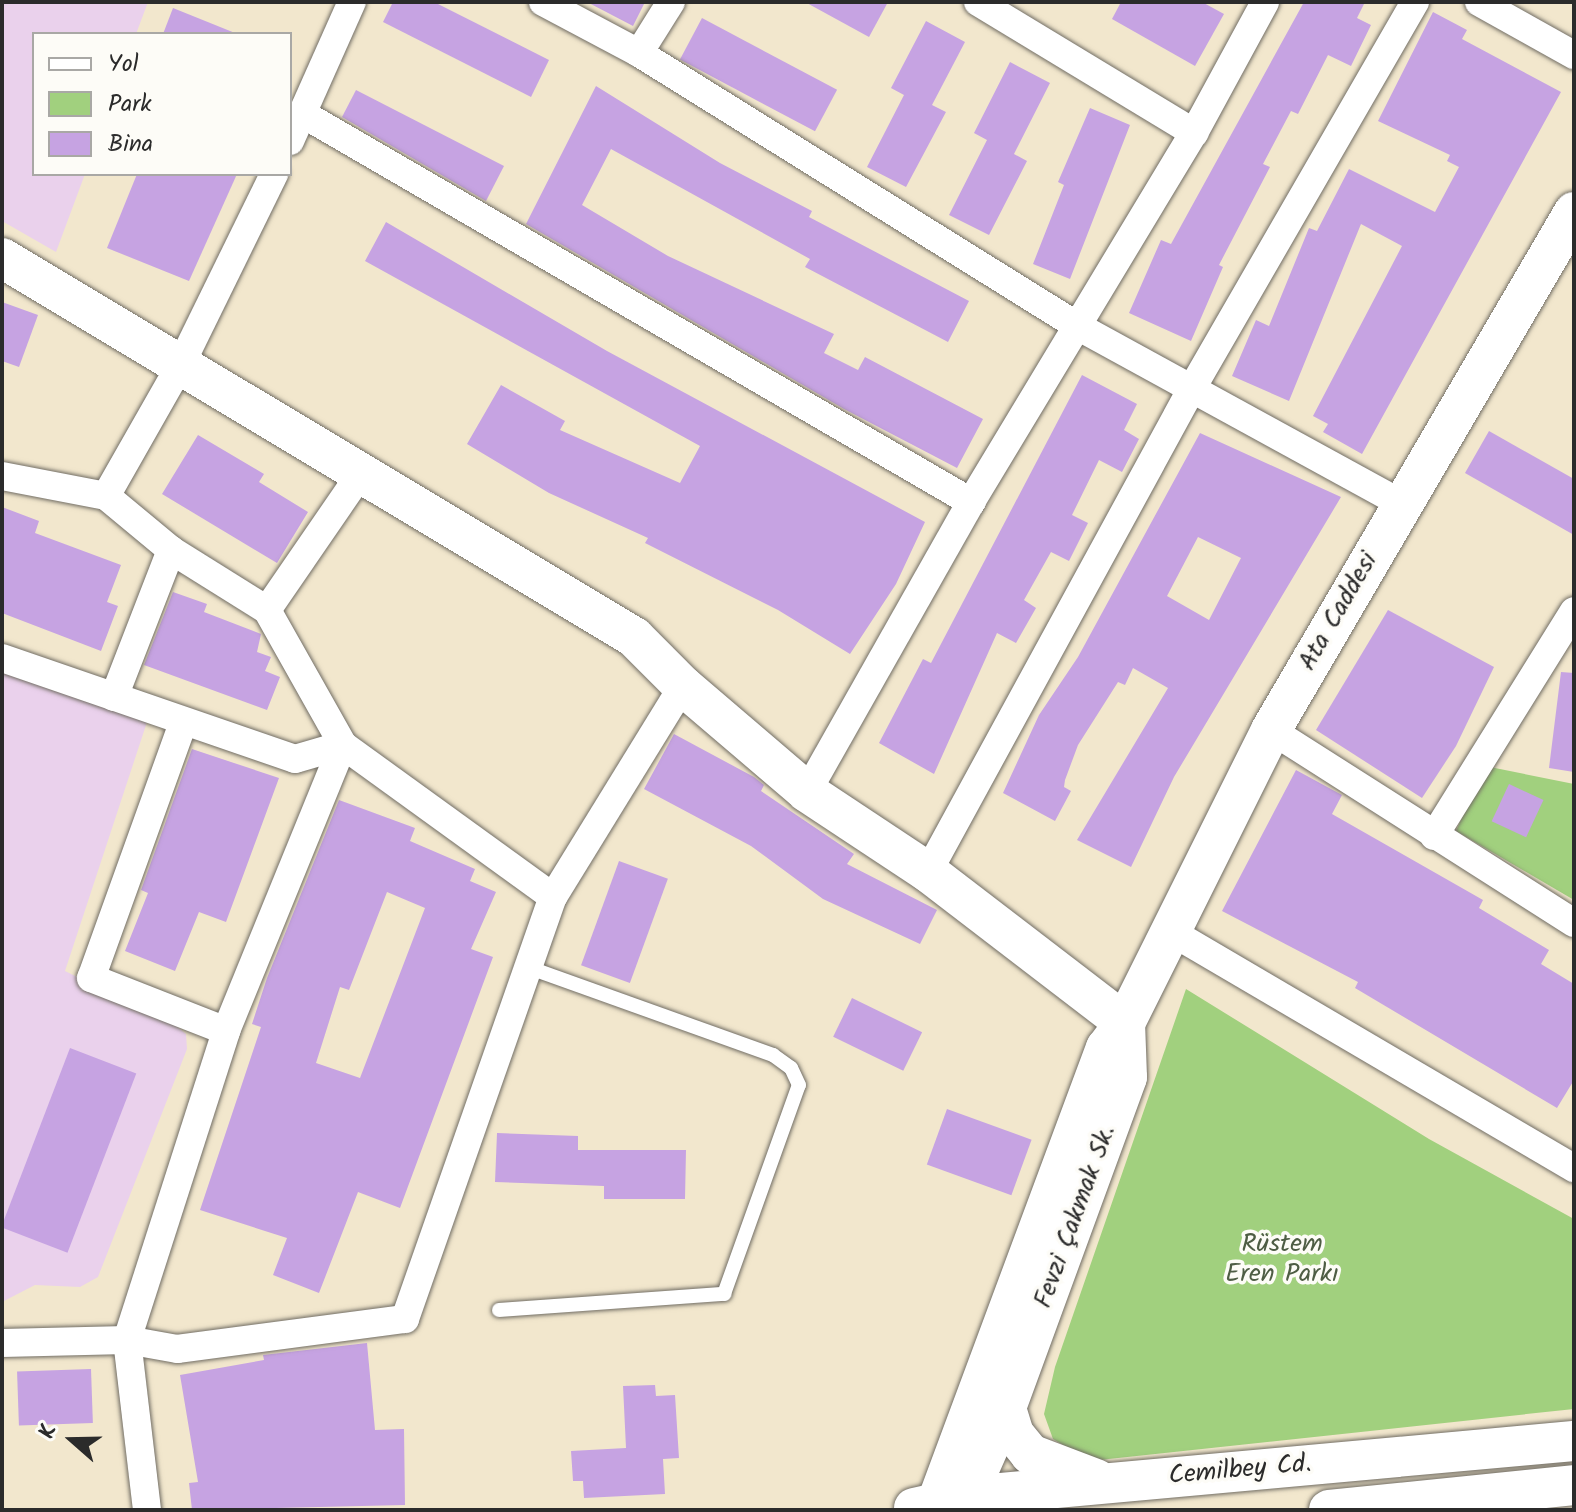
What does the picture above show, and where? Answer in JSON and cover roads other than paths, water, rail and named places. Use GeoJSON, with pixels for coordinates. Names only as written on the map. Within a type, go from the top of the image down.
{"type":"FeatureCollection","features":[{"type":"Feature","properties":{"kind":"street"},"geometry":{"type":"LineString","coordinates":[[292,137],[352,2]]}},
{"type":"Feature","properties":{"kind":"street"},"geometry":{"type":"LineString","coordinates":[[543,2],[639,53],[1079,327],[1402,504]]}},
{"type":"Feature","properties":{"kind":"street"},"geometry":{"type":"LineString","coordinates":[[639,53],[671,2]]}},
{"type":"Feature","properties":{"kind":"street"},"geometry":{"type":"LineString","coordinates":[[978,2],[1194,133]]}},
{"type":"Feature","properties":{"kind":"street"},"geometry":{"type":"LineString","coordinates":[[807,792],[971,502],[1194,133],[1265,2]]}},
{"type":"Feature","properties":{"kind":"street"},"geometry":{"type":"LineString","coordinates":[[928,872],[1191,390],[1415,2]]}},
{"type":"Feature","properties":{"kind":"street"},"geometry":{"type":"LineString","coordinates":[[1479,2],[1574,55]]}},
{"type":"Feature","properties":{"kind":"street"},"geometry":{"type":"LineString","coordinates":[[303,114],[971,502]]}},
{"type":"Feature","properties":{"kind":"street"},"geometry":{"type":"LineString","coordinates":[[106,496],[181,364],[273,176]]}},
{"type":"Feature","properties":{"kind":"street","name":"Ata Caddesi"},"geometry":{"type":"LineString","coordinates":[[941,1506],[1106,1048],[1125,1023],[1168,930],[1271,730],[1574,212]]}},
{"type":"Feature","properties":{"kind":"street"},"geometry":{"type":"LineString","coordinates":[[2,258],[634,637],[683,686],[807,792],[928,872],[1125,1023]]}},
{"type":"Feature","properties":{"kind":"street"},"geometry":{"type":"LineString","coordinates":[[267,610],[361,473]]}},
{"type":"Feature","properties":{"kind":"street"},"geometry":{"type":"LineString","coordinates":[[2,476],[106,496],[171,550],[267,610],[343,745],[553,897]]}},
{"type":"Feature","properties":{"kind":"street"},"geometry":{"type":"LineString","coordinates":[[114,697],[171,550]]}},
{"type":"Feature","properties":{"kind":"street"},"geometry":{"type":"LineString","coordinates":[[1434,836],[1574,611]]}},
{"type":"Feature","properties":{"kind":"street"},"geometry":{"type":"LineString","coordinates":[[2,658],[183,723],[295,759],[343,745]]}},
{"type":"Feature","properties":{"kind":"street"},"geometry":{"type":"LineString","coordinates":[[2,1343],[127,1340],[177,1349],[405,1319],[553,897],[683,686]]}},
{"type":"Feature","properties":{"kind":"street"},"geometry":{"type":"LineString","coordinates":[[183,723],[91,978],[226,1031]]}},
{"type":"Feature","properties":{"kind":"street"},"geometry":{"type":"LineString","coordinates":[[1271,730],[1574,923]]}},
{"type":"Feature","properties":{"kind":"street"},"geometry":{"type":"LineString","coordinates":[[147,1510],[127,1340],[226,1031],[343,745]]}},
{"type":"Feature","properties":{"kind":"street"},"geometry":{"type":"LineString","coordinates":[[1168,930],[1574,1168]]}},
{"type":"Feature","properties":{"kind":"street","name":"Fevzi Çakmak Sk."},"geometry":{"type":"LineString","coordinates":[[941,1506],[1006,1408],[1127,1077],[1125,1023]]}},
{"type":"Feature","properties":{"kind":"street"},"geometry":{"type":"LineString","coordinates":[[1006,1408],[1014,1434],[1030,1454],[1109,1483]]}},
{"type":"Feature","properties":{"kind":"street","name":"Cemilbey Cd."},"geometry":{"type":"LineString","coordinates":[[941,1506],[1109,1483],[1574,1441]]}},
{"type":"Feature","properties":{"kind":"street"},"geometry":{"type":"LineString","coordinates":[[1336,1510],[1574,1485]]}},
{"type":"Feature","properties":{"kind":"lane"},"geometry":{"type":"LineString","coordinates":[[499,1310],[724,1294],[799,1085],[791,1068],[773,1055],[530,968]]}},
{"type":"Feature","properties":{"kind":"park label","name":"Rüstem Eren Parkı"},"geometry":{"type":"Point","coordinates":[1282,1260]}}]}
